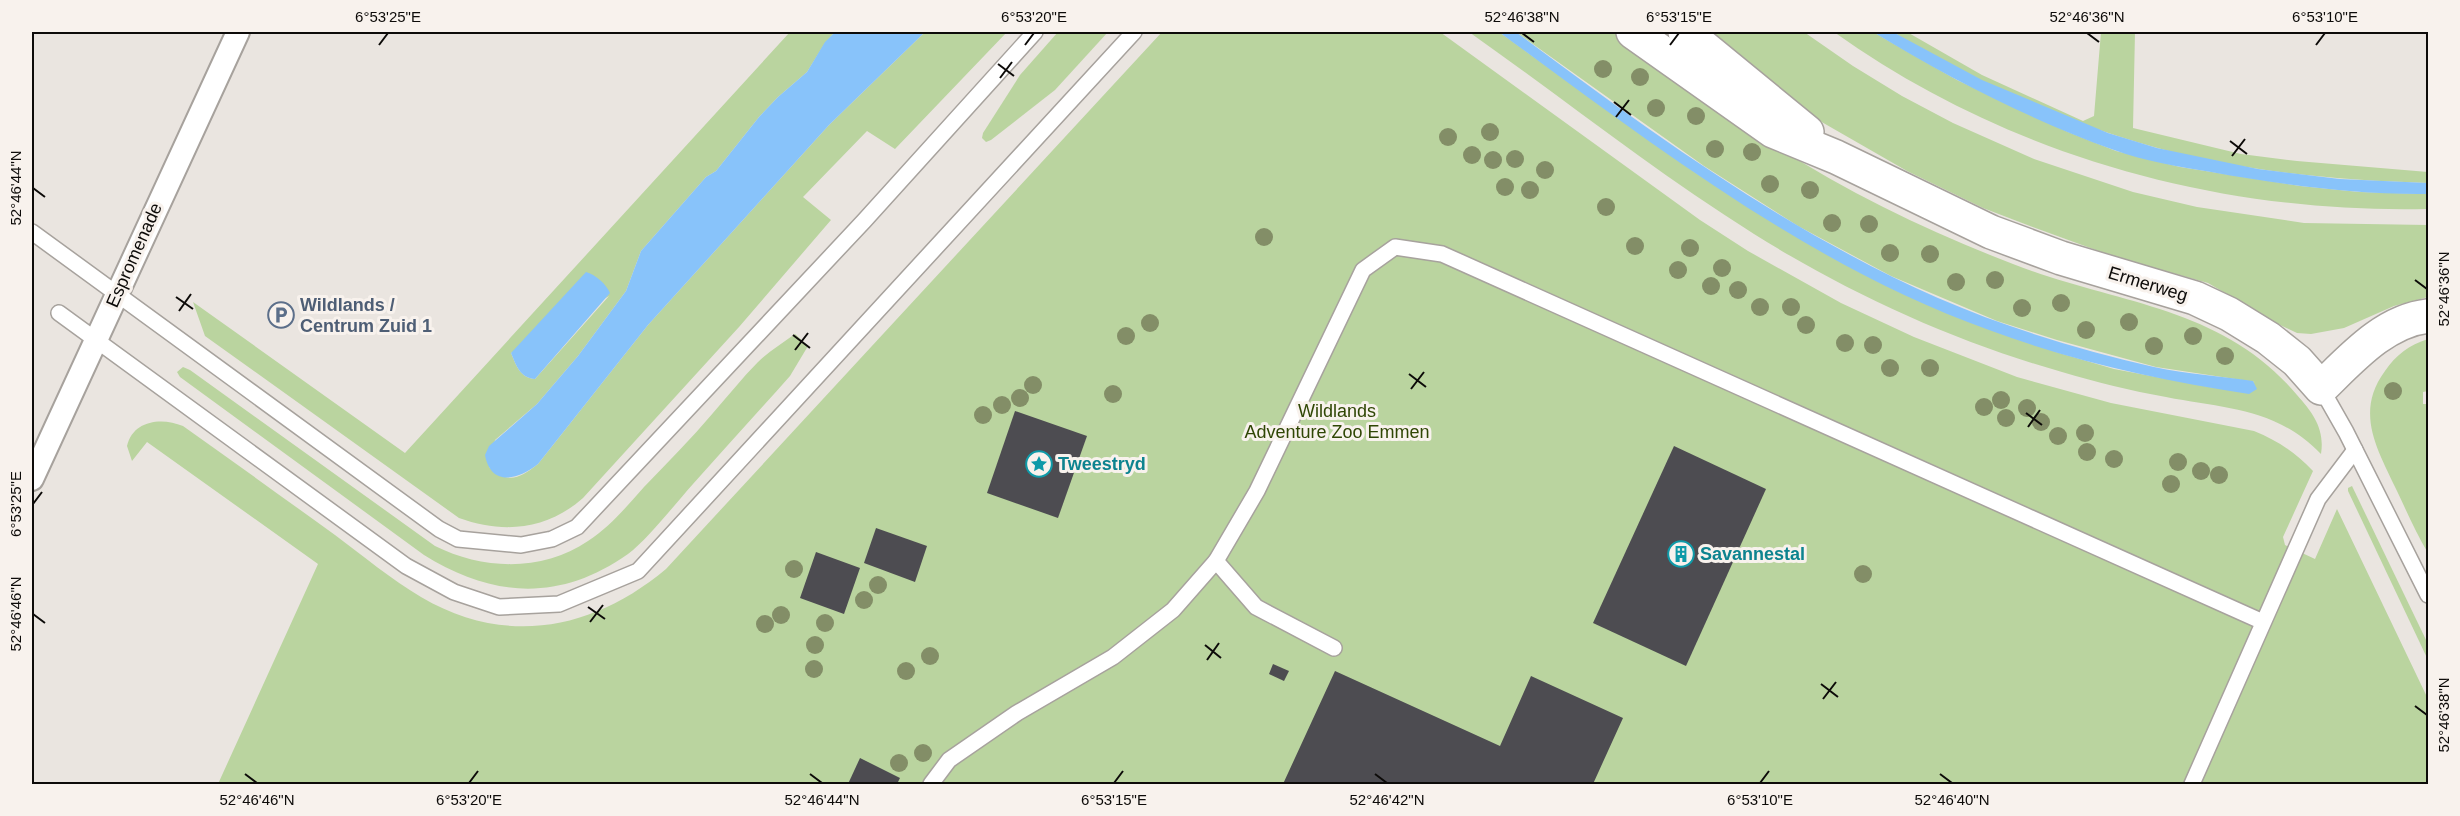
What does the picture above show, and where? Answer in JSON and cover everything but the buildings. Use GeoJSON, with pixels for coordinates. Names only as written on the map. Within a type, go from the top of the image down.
{"type":"FeatureCollection","features":[{"type":"Feature","properties":{"kind":"street","name":"Espromenade"},"geometry":{"type":"LineString","coordinates":[[32,479],[116,292],[238,32]]}},
{"type":"Feature","properties":{"kind":"street","name":"Ermerweg"},"geometry":{"type":"LineString","coordinates":[[1633,32],[1773,131],[1836,157],[1991,232],[2061,258],[2195,298],[2229,314],[2268,338],[2297,361],[2322,388]]}},
{"type":"Feature","properties":{"kind":"street","name":"Ermerweg"},"geometry":{"type":"LineString","coordinates":[[1686,32],[1836,157]]}},
{"type":"Feature","properties":{"kind":"street"},"geometry":{"type":"LineString","coordinates":[[2322,388],[2361,349],[2387,331],[2428,316]]}},
{"type":"Feature","properties":{"kind":"lane"},"geometry":{"type":"LineString","coordinates":[[32,232],[448,534],[458,539],[521,545],[552,540],[577,527],[864,221],[1035,32]]}},
{"type":"Feature","properties":{"kind":"lane"},"geometry":{"type":"LineString","coordinates":[[59,313],[406,566],[454,591],[499,607],[559,604],[638,571],[1134,32]]}},
{"type":"Feature","properties":{"kind":"lane"},"geometry":{"type":"LineString","coordinates":[[931,784],[949,760],[1017,713],[1113,657],[1173,610],[1216,561],[1257,491],[1363,270],[1395,247],[1442,254],[2264,622]]}},
{"type":"Feature","properties":{"kind":"lane"},"geometry":{"type":"LineString","coordinates":[[2322,388],[2428,595]]}},
{"type":"Feature","properties":{"kind":"lane"},"geometry":{"type":"LineString","coordinates":[[2192,784],[2318,500],[2355,450]]}},
{"type":"Feature","properties":{"kind":"lane"},"geometry":{"type":"LineString","coordinates":[[1216,561],[1256,607],[1334,648]]}},
{"type":"Feature","properties":{"kind":"green space"},"geometry":{"type":"Polygon","coordinates":[[[1604,31],[1615,33],[1796,159],[1887,209],[2013,264],[2165,311],[2235,342],[2267,365],[2308,408],[2319,429],[2321,454],[2304,439],[2268,418],[2249,412],[2114,386],[2022,360],[1942,331],[1865,296],[1790,256],[1717,210],[1645,161],[1469,32],[1499,32],[1693,171],[1835,259],[2056,352],[2114,369],[2215,388],[2255,382],[2156,367],[2057,340],[1997,321],[1891,276],[1798,226],[1704,166],[1516,32],[1604,31]]]}},
{"type":"Feature","properties":{"kind":"green space"},"geometry":{"type":"Polygon","coordinates":[[[790,32],[835,32],[825,43],[807,72],[759,117],[716,171],[706,177],[641,251],[626,291],[578,356],[537,404],[495,440],[489,467],[502,476],[514,478],[538,464],[648,325],[829,125],[925,32],[1007,32],[895,149],[867,131],[803,197],[831,220],[739,327],[583,498],[569,509],[540,523],[508,527],[475,523],[459,518],[205,336],[193,302],[405,453],[790,32]],[[609,296],[511,353],[522,373],[535,379],[609,296]]]}},
{"type":"Feature","properties":{"kind":"green space"},"geometry":{"type":"Polygon","coordinates":[[[1058,32],[1108,32],[1055,90],[986,142],[982,138],[983,133],[1020,75],[1058,32]]]}},
{"type":"Feature","properties":{"kind":"green space","name":"Wildlands Adventure Zoo Emmen"},"geometry":{"type":"Polygon","coordinates":[[[1162,32],[1440,32],[1700,220],[1748,251],[1841,303],[1914,337],[2017,377],[2111,403],[2254,431],[2278,443],[2300,458],[2313,471],[2283,537],[2285,545],[2315,559],[2337,509],[2428,699],[2428,784],[218,784],[318,564],[147,442],[132,461],[127,446],[135,431],[149,423],[158,422],[183,426],[399,583],[453,613],[485,622],[517,626],[548,625],[579,618],[609,606],[638,590],[666,569],[1162,32]]]}},
{"type":"Feature","properties":{"kind":"green space"},"geometry":{"type":"Polygon","coordinates":[[[1704,32],[1804,32],[1902,96],[1953,123],[2034,159],[2133,192],[2197,207],[2304,223],[2428,225],[2428,297],[2394,306],[2344,328],[2311,334],[2297,333],[2208,283],[2115,257],[2030,226],[1983,208],[1907,171],[1806,113],[1704,32]]]}},
{"type":"Feature","properties":{"kind":"green space"},"geometry":{"type":"Polygon","coordinates":[[[1834,32],[1873,32],[1957,80],[2068,132],[2116,151],[2180,167],[2300,186],[2359,192],[2428,194],[2428,209],[2349,208],[2271,201],[2193,188],[2117,168],[2042,143],[1970,112],[1900,75],[1834,32]]]}},
{"type":"Feature","properties":{"kind":"green space"},"geometry":{"type":"Polygon","coordinates":[[[1893,32],[1907,32],[1982,75],[2083,121],[2094,116],[2101,32],[2135,32],[2133,128],[2241,154],[2428,172],[2428,183],[2359,180],[2256,169],[2154,147],[2053,113],[1955,67],[1893,32]]]}},
{"type":"Feature","properties":{"kind":"green space"},"geometry":{"type":"Polygon","coordinates":[[[795,334],[808,346],[790,376],[636,548],[603,570],[577,580],[552,587],[526,589],[475,580],[424,555],[180,377],[177,372],[183,367],[190,370],[435,546],[473,560],[493,563],[532,563],[570,551],[604,529],[688,442],[758,362],[795,334]]]}},
{"type":"Feature","properties":{"kind":"green space"},"geometry":{"type":"Polygon","coordinates":[[[2428,339],[2428,391],[2423,392],[2423,404],[2428,404],[2428,553],[2383,461],[2372,431],[2370,417],[2371,402],[2376,387],[2389,365],[2398,355],[2428,339]]]}},
{"type":"Feature","properties":{"kind":"green space"},"geometry":{"type":"Polygon","coordinates":[[[2352,486],[2428,644],[2428,660],[2348,491],[2348,488],[2352,486]]]}},
{"type":"Feature","properties":{"kind":"water"},"geometry":{"type":"Polygon","coordinates":[[[835,32],[925,32],[829,125],[648,325],[538,464],[514,477],[506,478],[493,472],[485,455],[489,446],[537,404],[578,356],[626,291],[641,251],[706,177],[716,171],[759,117],[807,72],[825,42],[835,32]]]}},
{"type":"Feature","properties":{"kind":"water"},"geometry":{"type":"Polygon","coordinates":[[[1499,32],[1516,32],[1668,142],[1773,210],[1827,242],[1938,298],[2017,329],[2072,346],[2154,367],[2253,381],[2257,389],[2249,394],[2216,389],[2085,361],[1989,330],[1922,303],[1858,272],[1734,199],[1615,117],[1499,32]]]}},
{"type":"Feature","properties":{"kind":"water"},"geometry":{"type":"Polygon","coordinates":[[[1873,32],[1893,32],[1982,80],[2108,133],[2157,148],[2258,169],[2340,179],[2428,183],[2428,194],[2374,193],[2292,185],[2174,166],[2126,154],[2021,112],[1931,66],[1873,32]]]}},
{"type":"Feature","properties":{"kind":"water"},"geometry":{"type":"Polygon","coordinates":[[[586,272],[600,280],[610,293],[535,379],[526,376],[519,370],[511,353],[586,272]]]}},
{"type":"Feature","properties":{"kind":"place","name":"Wildlands / Centrum Zuid 1"},"geometry":{"type":"Point","coordinates":[281,315]}},
{"type":"Feature","properties":{"kind":"place","name":"Tweestryd"},"geometry":{"type":"Point","coordinates":[1039,464]}},
{"type":"Feature","properties":{"kind":"place","name":"Savannestal"},"geometry":{"type":"Point","coordinates":[1681,554]}}]}
